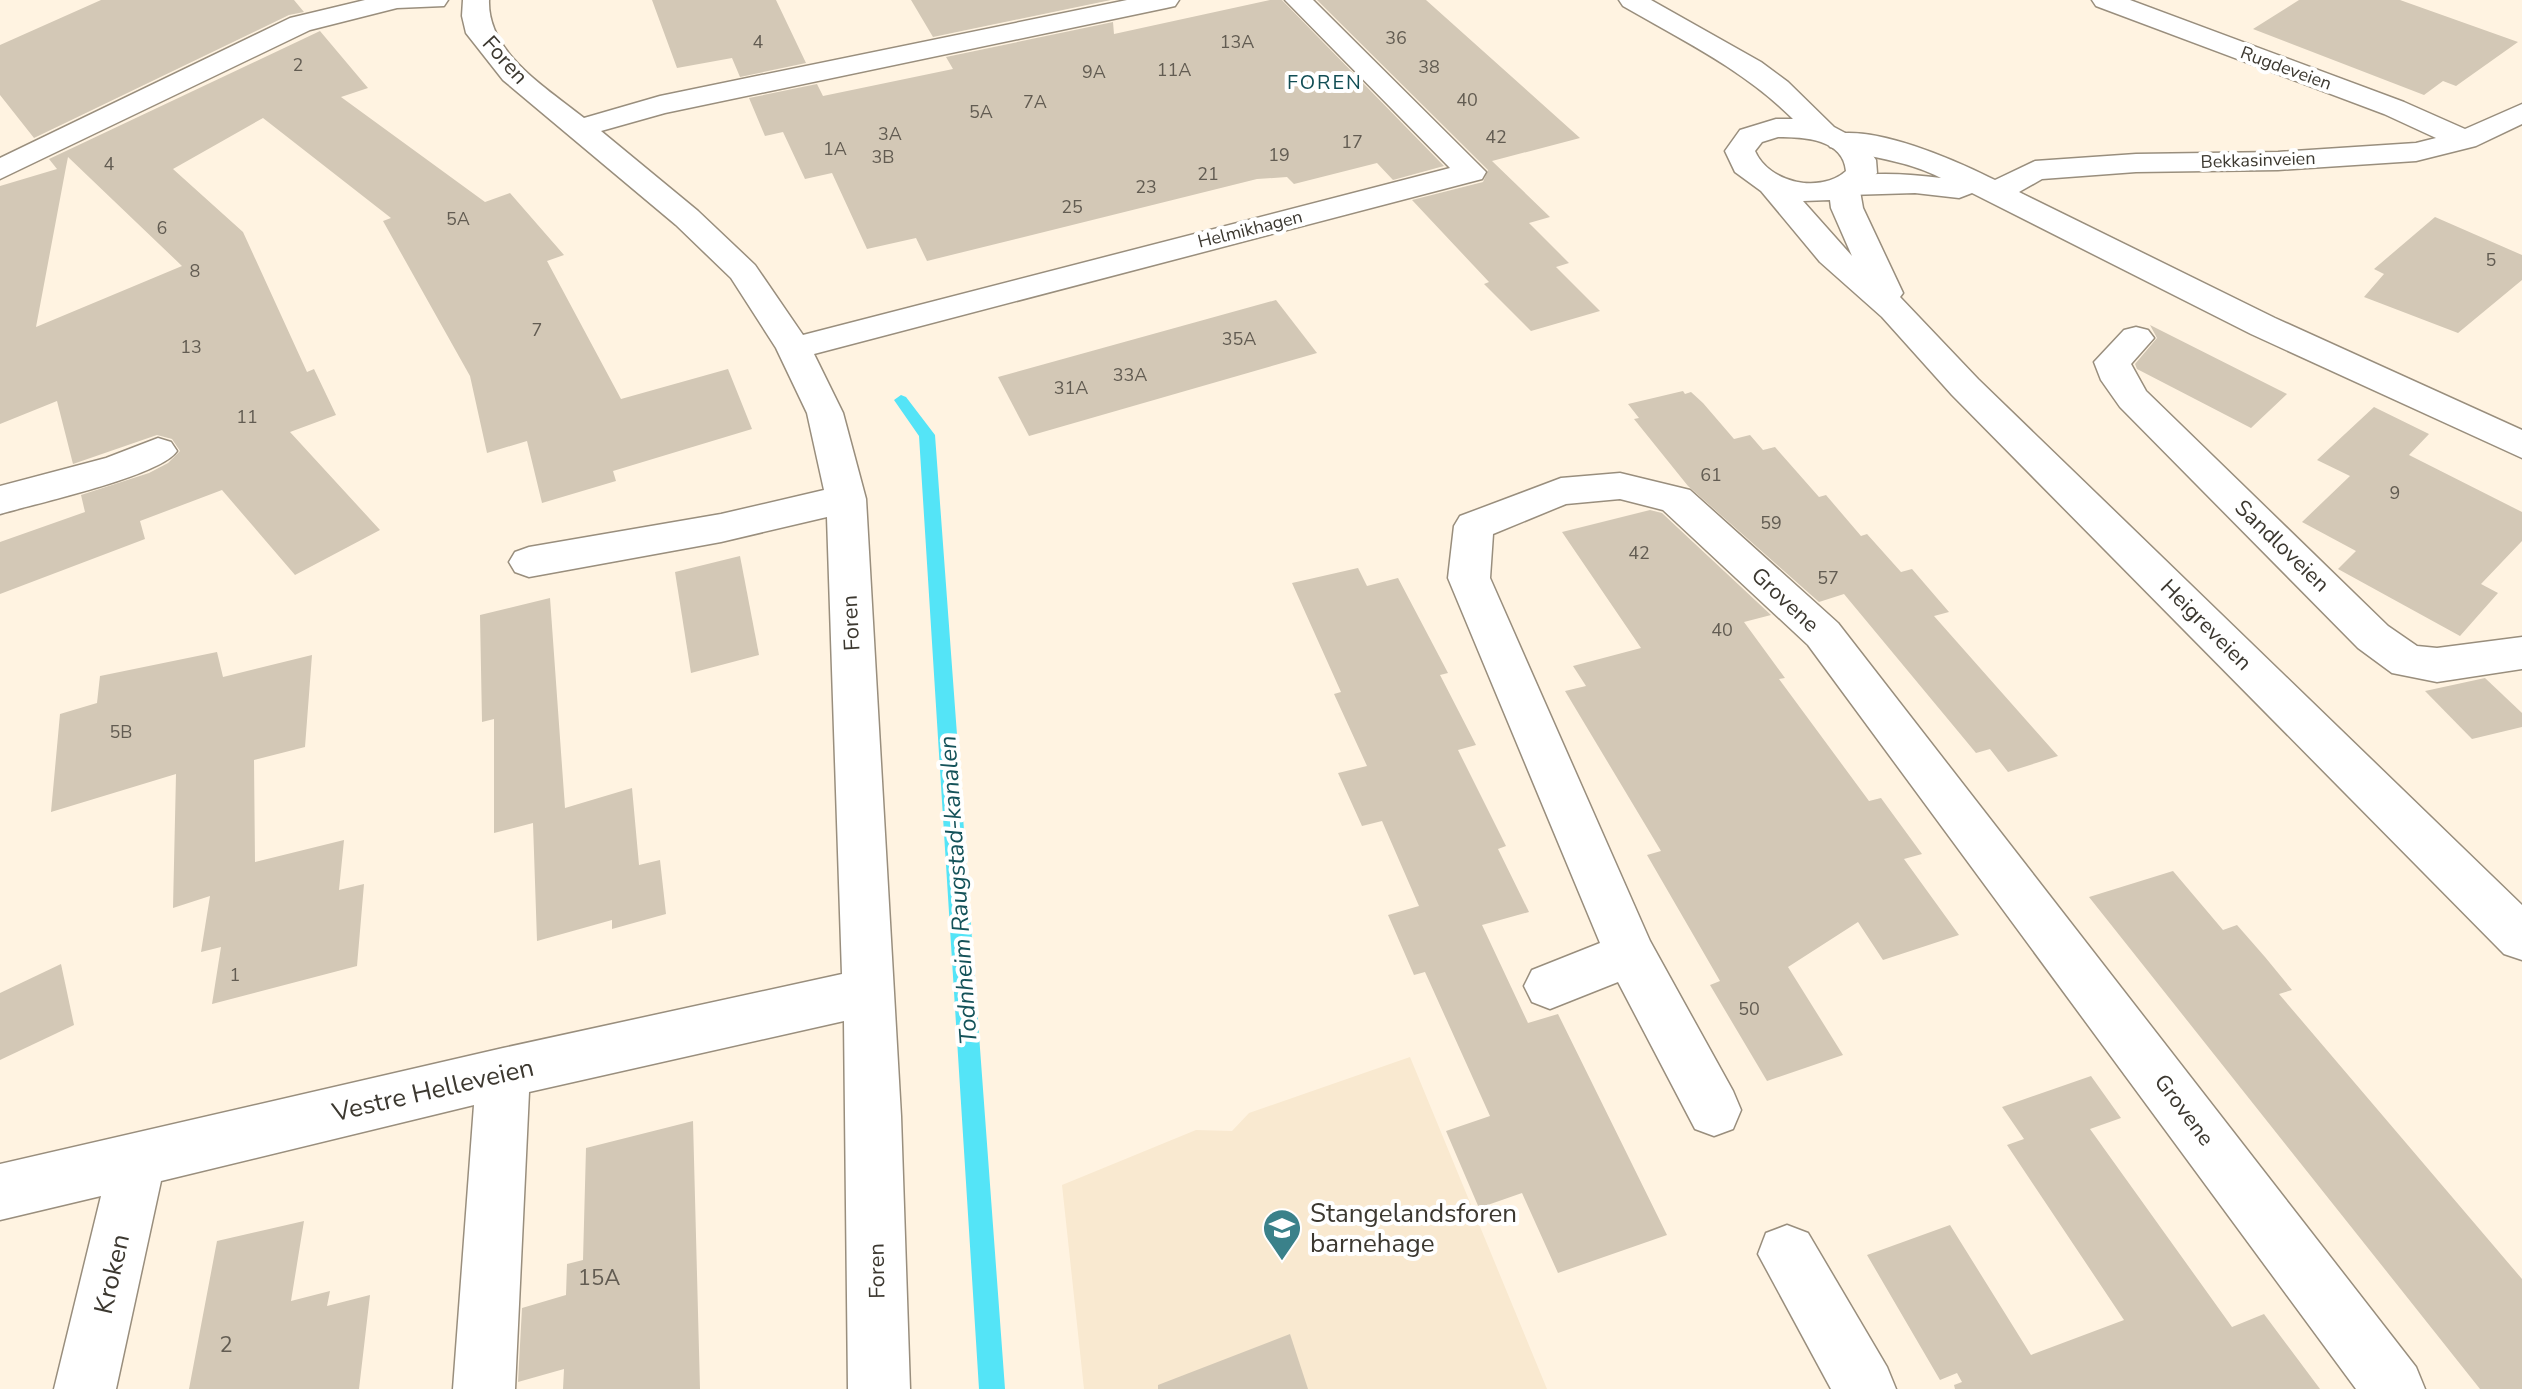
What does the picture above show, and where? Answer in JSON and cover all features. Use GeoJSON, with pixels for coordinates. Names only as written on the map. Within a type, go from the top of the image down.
{"type":"FeatureCollection","features":[{"type":"Feature","properties":{"kind":"street"},"geometry":{"type":"LineString","coordinates":[[0,170],[300,24],[388,1],[435,0]]}},
{"type":"Feature","properties":{"kind":"street","name":"Foren"},"geometry":{"type":"LineString","coordinates":[[476,0],[475,16],[480,33],[493,52],[577,129],[687,218],[743,272],[794,348],[825,413],[846,499],[868,992],[879,1389]]}},
{"type":"Feature","properties":{"kind":"street"},"geometry":{"type":"LineString","coordinates":[[577,129],[660,105],[1166,0]]}},
{"type":"Feature","properties":{"kind":"street","name":"Helmikhagen"},"geometry":{"type":"LineString","coordinates":[[794,348],[1471,172],[1298,0]]}},
{"type":"Feature","properties":{"kind":"street","name":"Heigreveien"},"geometry":{"type":"LineString","coordinates":[[1632,0],[1760,75],[1859,156],[1863,165],[1862,173],[1846,187],[1810,192],[1772,184]]}},
{"type":"Feature","properties":{"kind":"street","name":"Rugdeveien"},"geometry":{"type":"LineString","coordinates":[[2105,0],[2394,108],[2465,140]]}},
{"type":"Feature","properties":{"kind":"street","name":"Heigreveien"},"geometry":{"type":"LineString","coordinates":[[1711,47],[1748,113],[1740,151],[1748,169],[1772,184],[1832,255],[1894,310],[1965,387],[2522,938]]}},
{"type":"Feature","properties":{"kind":"street"},"geometry":{"type":"LineString","coordinates":[[1748,113],[1776,128],[1881,147],[1934,162],[2263,326],[2522,445]]}},
{"type":"Feature","properties":{"kind":"street","name":"Bekkasinveien"},"geometry":{"type":"LineString","coordinates":[[1993,194],[2035,170],[2136,163],[2278,161],[2416,152],[2465,140],[2522,113]]}},
{"type":"Feature","properties":{"kind":"street"},"geometry":{"type":"LineString","coordinates":[[0,133],[44,151]]}},
{"type":"Feature","properties":{"kind":"street"},"geometry":{"type":"LineString","coordinates":[[1846,187],[1915,184],[1993,194]]}},
{"type":"Feature","properties":{"kind":"street","name":"Heigreveien"},"geometry":{"type":"LineString","coordinates":[[1846,187],[1847,208],[1894,310]]}},
{"type":"Feature","properties":{"kind":"street","name":"Sandloveien"},"geometry":{"type":"LineString","coordinates":[[2136,338],[2112,362],[2119,380],[2154,421],[2373,637],[2407,661],[2437,665],[2522,653]]}},
{"type":"Feature","properties":{"kind":"street"},"geometry":{"type":"LineString","coordinates":[[0,500],[119,467],[158,451]]}},
{"type":"Feature","properties":{"kind":"street","name":"Grovene"},"geometry":{"type":"LineString","coordinates":[[1714,1110],[1630,954],[1469,578],[1474,526],[1561,491],[1620,486],[1676,500],[1823,634],[2394,1389]]}},
{"type":"Feature","properties":{"kind":"street"},"geometry":{"type":"LineString","coordinates":[[529,562],[721,528],[846,499]]}},
{"type":"Feature","properties":{"kind":"street"},"geometry":{"type":"LineString","coordinates":[[1550,986],[1630,954]]}},
{"type":"Feature","properties":{"kind":"street","name":"Vestre Helleveien"},"geometry":{"type":"LineString","coordinates":[[0,1192],[503,1073],[868,992]]}},
{"type":"Feature","properties":{"kind":"street"},"geometry":{"type":"LineString","coordinates":[[484,1389],[503,1073]]}},
{"type":"Feature","properties":{"kind":"street","name":"Kroken"},"geometry":{"type":"LineString","coordinates":[[85,1389],[138,1160]]}},
{"type":"Feature","properties":{"kind":"street"},"geometry":{"type":"LineString","coordinates":[[1787,1254],[1865,1389]]}},
{"type":"Feature","properties":{"kind":"shaded area","name":"Stangelandsforen barnehage"},"geometry":{"type":"Polygon","coordinates":[[[1410,1057],[1547,1389],[1084,1389],[1062,1185],[1196,1130],[1232,1131],[1249,1113],[1410,1057]]]}},
{"type":"Feature","properties":{"kind":"building"},"geometry":{"type":"Polygon","coordinates":[[[101,0],[294,0],[304,12],[289,15],[34,138],[0,95],[0,45],[101,0]]]}},
{"type":"Feature","properties":{"kind":"building"},"geometry":{"type":"Polygon","coordinates":[[[652,0],[776,0],[806,63],[740,77],[732,58],[677,68],[652,0]]]}},
{"type":"Feature","properties":{"kind":"building"},"geometry":{"type":"Polygon","coordinates":[[[911,0],[1111,0],[933,37],[911,0]]]}},
{"type":"Feature","properties":{"kind":"building"},"geometry":{"type":"Polygon","coordinates":[[[1282,0],[1444,166],[1393,180],[1377,163],[1294,184],[1287,177],[1257,179],[927,261],[916,238],[867,249],[832,173],[805,179],[783,132],[765,136],[749,98],[817,84],[823,96],[953,69],[946,57],[1113,22],[1114,34],[1282,0]]]}},
{"type":"Feature","properties":{"kind":"building"},"geometry":{"type":"Polygon","coordinates":[[[1317,0],[1426,0],[1580,138],[1492,161],[1550,217],[1529,223],[1569,263],[1556,267],[1600,311],[1531,331],[1484,284],[1489,282],[1412,200],[1483,182],[1488,170],[1317,0]]]}},
{"type":"Feature","properties":{"kind":"building"},"geometry":{"type":"Polygon","coordinates":[[[2299,0],[2400,0],[2518,42],[2456,86],[2443,81],[2424,95],[2253,29],[2299,0]]]}},
{"type":"Feature","properties":{"kind":"building"},"geometry":{"type":"Polygon","coordinates":[[[320,31],[368,88],[341,97],[485,202],[510,193],[564,255],[547,261],[621,399],[728,369],[752,429],[613,471],[616,481],[542,503],[527,441],[487,453],[470,376],[383,221],[391,218],[263,118],[173,169],[243,232],[307,372],[314,369],[336,415],[290,432],[380,530],[295,575],[222,490],[140,521],[145,539],[0,594],[0,542],[85,512],[81,495],[149,473],[168,463],[180,451],[172,439],[157,435],[73,464],[57,401],[0,424],[0,186],[57,169],[49,159],[320,31]],[[68,157],[36,327],[182,266],[68,157]]]}},
{"type":"Feature","properties":{"kind":"building"},"geometry":{"type":"Polygon","coordinates":[[[2435,217],[2522,255],[2522,280],[2458,333],[2364,297],[2384,274],[2374,269],[2435,217]]]}},
{"type":"Feature","properties":{"kind":"building"},"geometry":{"type":"Polygon","coordinates":[[[1276,300],[1317,353],[1029,436],[998,377],[1276,300]]]}},
{"type":"Feature","properties":{"kind":"building"},"geometry":{"type":"Polygon","coordinates":[[[2150,325],[2287,394],[2251,428],[2137,369],[2135,364],[2157,338],[2150,325]]]}},
{"type":"Feature","properties":{"kind":"building"},"geometry":{"type":"Polygon","coordinates":[[[1683,391],[1685,394],[1691,392],[1703,403],[1734,439],[1750,435],[1763,450],[1775,447],[1819,497],[1826,495],[1861,536],[1867,534],[1901,572],[1912,569],[1949,612],[1934,616],[2058,756],[2008,772],[1990,749],[1976,753],[1844,594],[1819,602],[1688,486],[1634,419],[1639,418],[1628,404],[1683,391]]]}},
{"type":"Feature","properties":{"kind":"building"},"geometry":{"type":"Polygon","coordinates":[[[2374,407],[2429,434],[2409,455],[2522,512],[2522,541],[2481,584],[2498,593],[2460,636],[2338,569],[2356,551],[2302,522],[2350,476],[2317,460],[2374,407]]]}},
{"type":"Feature","properties":{"kind":"building"},"geometry":{"type":"Polygon","coordinates":[[[1650,510],[1662,513],[1771,615],[1744,622],[1785,678],[1779,679],[1869,801],[1881,798],[1922,854],[1904,859],[1959,935],[1883,960],[1858,922],[1788,967],[1843,1055],[1767,1081],[1710,985],[1720,981],[1647,855],[1661,851],[1565,691],[1586,686],[1573,666],[1641,648],[1562,532],[1650,510]]]}},
{"type":"Feature","properties":{"kind":"building"},"geometry":{"type":"Polygon","coordinates":[[[740,556],[759,655],[691,673],[675,572],[740,556]]]}},
{"type":"Feature","properties":{"kind":"building"},"geometry":{"type":"Polygon","coordinates":[[[1358,568],[1367,586],[1398,578],[1448,673],[1440,675],[1476,745],[1458,750],[1506,846],[1498,849],[1529,912],[1482,925],[1528,1023],[1558,1014],[1667,1235],[1558,1273],[1522,1193],[1479,1208],[1446,1131],[1490,1116],[1425,972],[1414,975],[1388,915],[1419,906],[1382,821],[1362,826],[1338,773],[1367,766],[1334,694],[1341,692],[1292,583],[1358,568]]]}},
{"type":"Feature","properties":{"kind":"building"},"geometry":{"type":"Polygon","coordinates":[[[550,598],[565,808],[632,788],[639,865],[660,860],[666,914],[612,929],[612,920],[537,941],[533,823],[494,833],[494,719],[482,722],[480,615],[550,598]]]}},
{"type":"Feature","properties":{"kind":"building"},"geometry":{"type":"Polygon","coordinates":[[[217,652],[223,677],[312,655],[305,747],[254,760],[255,862],[344,840],[339,890],[364,884],[357,966],[212,1004],[221,947],[201,952],[210,896],[173,908],[176,774],[51,812],[60,714],[97,703],[100,676],[217,652]]]}},
{"type":"Feature","properties":{"kind":"building"},"geometry":{"type":"Polygon","coordinates":[[[2485,678],[2522,713],[2522,727],[2472,739],[2425,691],[2485,678]]]}},
{"type":"Feature","properties":{"kind":"building"},"geometry":{"type":"Polygon","coordinates":[[[2173,871],[2223,930],[2237,925],[2265,957],[2292,990],[2279,994],[2522,1279],[2522,1389],[2480,1389],[2089,897],[2173,871]]]}},
{"type":"Feature","properties":{"kind":"building"},"geometry":{"type":"Polygon","coordinates":[[[61,964],[74,1025],[0,1060],[0,993],[61,964]]]}},
{"type":"Feature","properties":{"kind":"building"},"geometry":{"type":"Polygon","coordinates":[[[2091,1076],[2121,1118],[2090,1129],[2232,1327],[2264,1314],[2320,1389],[1955,1389],[1954,1385],[1962,1382],[1957,1373],[1940,1380],[1867,1255],[1950,1225],[2031,1355],[2124,1320],[2007,1145],[2024,1139],[2002,1107],[2091,1076]]]}},
{"type":"Feature","properties":{"kind":"building"},"geometry":{"type":"Polygon","coordinates":[[[693,1121],[700,1389],[563,1389],[564,1369],[518,1382],[522,1308],[566,1295],[567,1264],[583,1260],[586,1148],[693,1121]]]}},
{"type":"Feature","properties":{"kind":"building"},"geometry":{"type":"Polygon","coordinates":[[[304,1221],[291,1301],[330,1291],[327,1306],[370,1295],[359,1389],[189,1389],[217,1241],[304,1221]]]}},
{"type":"Feature","properties":{"kind":"building"},"geometry":{"type":"Polygon","coordinates":[[[1290,1334],[1308,1389],[1158,1389],[1158,1385],[1290,1334]]]}},
{"type":"Feature","properties":{"kind":"waterway","name":"Todnheim Raugstad-kanalen"},"geometry":{"type":"LineString","coordinates":[[901,400],[927,435],[992,1389]]}},
{"type":"Feature","properties":{"kind":"place","name":"Stangelandsforen barnehage"},"geometry":{"type":"Point","coordinates":[1282,1262]}},
{"type":"Feature","properties":{"kind":"district","name":"FOREN"},"geometry":{"type":"Point","coordinates":[1325,82]}}]}
